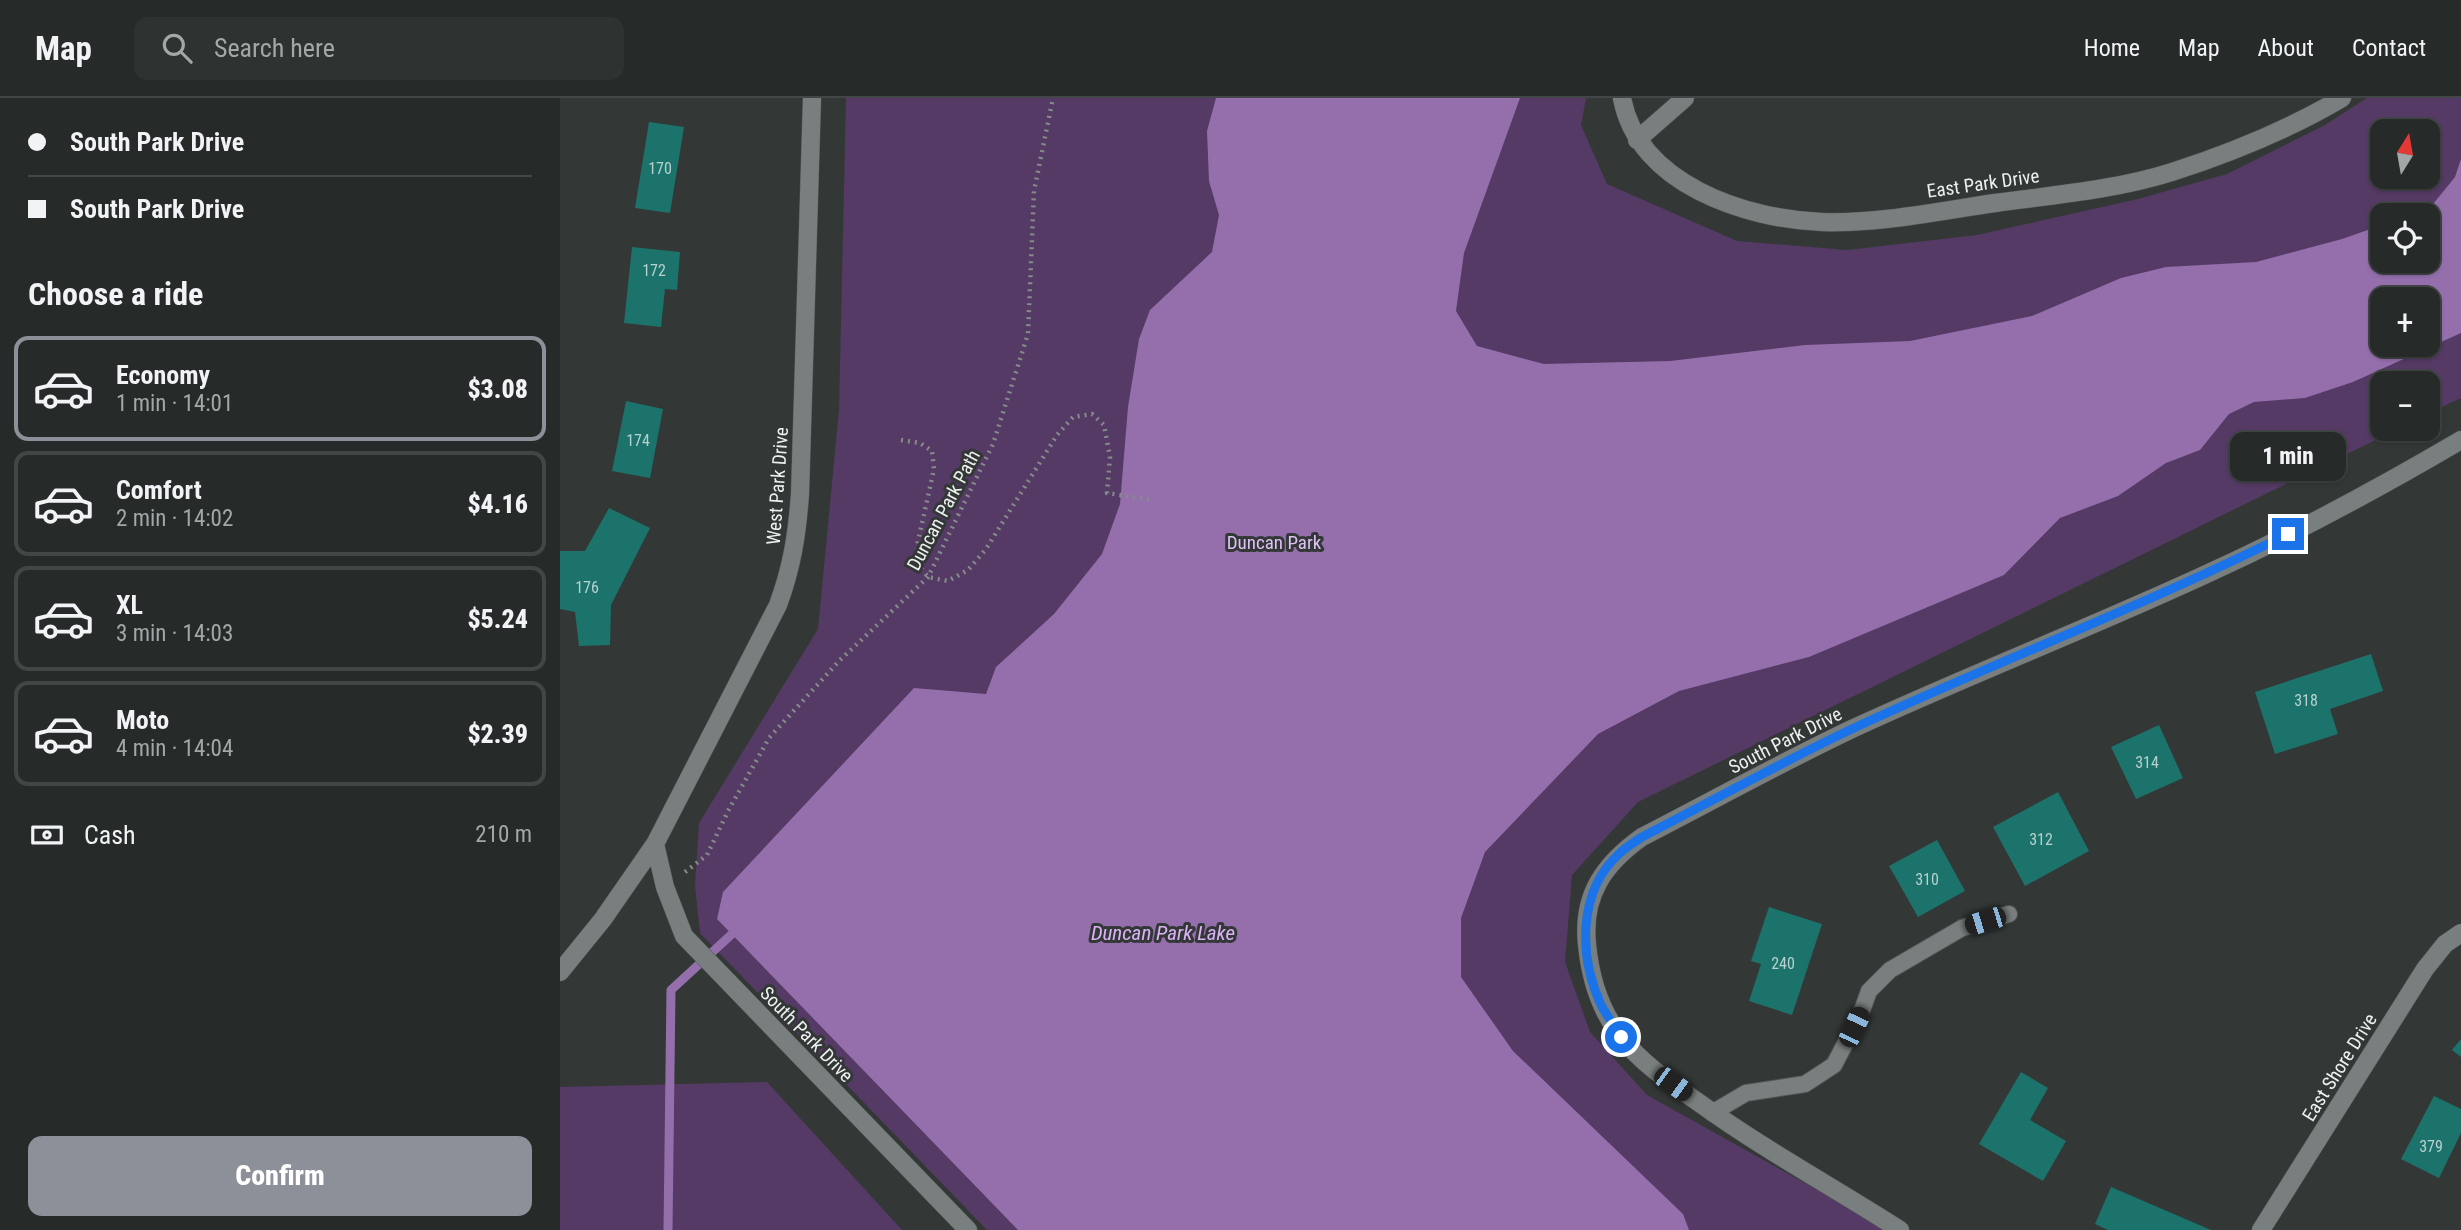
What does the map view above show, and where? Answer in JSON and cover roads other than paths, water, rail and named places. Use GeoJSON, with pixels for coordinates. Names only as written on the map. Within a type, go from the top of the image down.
{"type":"FeatureCollection","features":[{"type":"Feature","properties":{"kind":"street","name":"West Park Drive"},"geometry":{"type":"LineString","coordinates":[[560,972],[603,919],[655,844],[778,606],[788,577],[797,540],[800,494],[812,98]]}},
{"type":"Feature","properties":{"kind":"street"},"geometry":{"type":"LineString","coordinates":[[1622,98],[1629,125],[1637,140],[1685,98]]}},
{"type":"Feature","properties":{"kind":"street","name":"East Park Drive"},"geometry":{"type":"LineString","coordinates":[[1637,140],[1669,172],[1698,190],[1738,207],[1780,218],[1812,221],[1866,220],[2094,190],[2169,173],[2243,148],[2313,115],[2342,98]]}},
{"type":"Feature","properties":{"kind":"street","name":"South Park Drive"},"geometry":{"type":"LineString","coordinates":[[1900,1230],[1712,1113],[1648,1065],[1621,1037],[1601,1005],[1589,968],[1585,930],[1589,902],[1601,876],[1619,854],[1642,837],[1852,729],[2215,570],[2312,523],[2461,440]]}},
{"type":"Feature","properties":{"kind":"street","name":"South Park Drive"},"geometry":{"type":"LineString","coordinates":[[655,844],[665,887],[684,936],[968,1230]]}},
{"type":"Feature","properties":{"kind":"street","name":"East Shore Drive"},"geometry":{"type":"LineString","coordinates":[[2261,1230],[2425,970],[2445,944],[2461,933]]}},
{"type":"Feature","properties":{"kind":"lane"},"geometry":{"type":"LineString","coordinates":[[1712,1113],[1746,1093],[1805,1084],[1834,1065],[1852,1032],[1869,991],[1890,970],[1962,928],[2009,914]]}},
{"type":"Feature","properties":{"kind":"water","name":"Duncan Park Lake"},"geometry":{"type":"Polygon","coordinates":[[[1216,98],[1520,98],[1464,253],[1456,311],[1477,346],[1544,364],[1670,361],[1805,345],[1910,341],[2032,316],[2121,278],[2166,267],[2256,262],[2370,229],[2370,273],[2440,273],[2440,203],[2434,203],[2455,177],[2461,159],[2461,333],[2440,343],[2440,287],[2370,287],[2370,357],[2408,357],[2377,371],[2370,371],[2370,374],[2353,382],[2305,398],[2254,402],[2229,414],[2200,450],[2166,463],[2118,496],[2060,518],[2004,575],[1809,657],[1679,691],[1598,734],[1485,852],[1461,918],[1461,977],[1513,1051],[1683,1214],[1689,1230],[1018,1230],[717,919],[723,892],[914,688],[986,694],[996,667],[1054,614],[1102,554],[1120,504],[1128,407],[1139,339],[1150,310],[1212,252],[1219,215],[1209,181],[1207,131],[1216,98]]]}},
{"type":"Feature","properties":{"kind":"waterway"},"geometry":{"type":"LineString","coordinates":[[668,1230],[671,990],[732,934]]}},
{"type":"Feature","properties":{"kind":"park label","name":"Duncan Park"},"geometry":{"type":"Point","coordinates":[1274,542]}}]}
